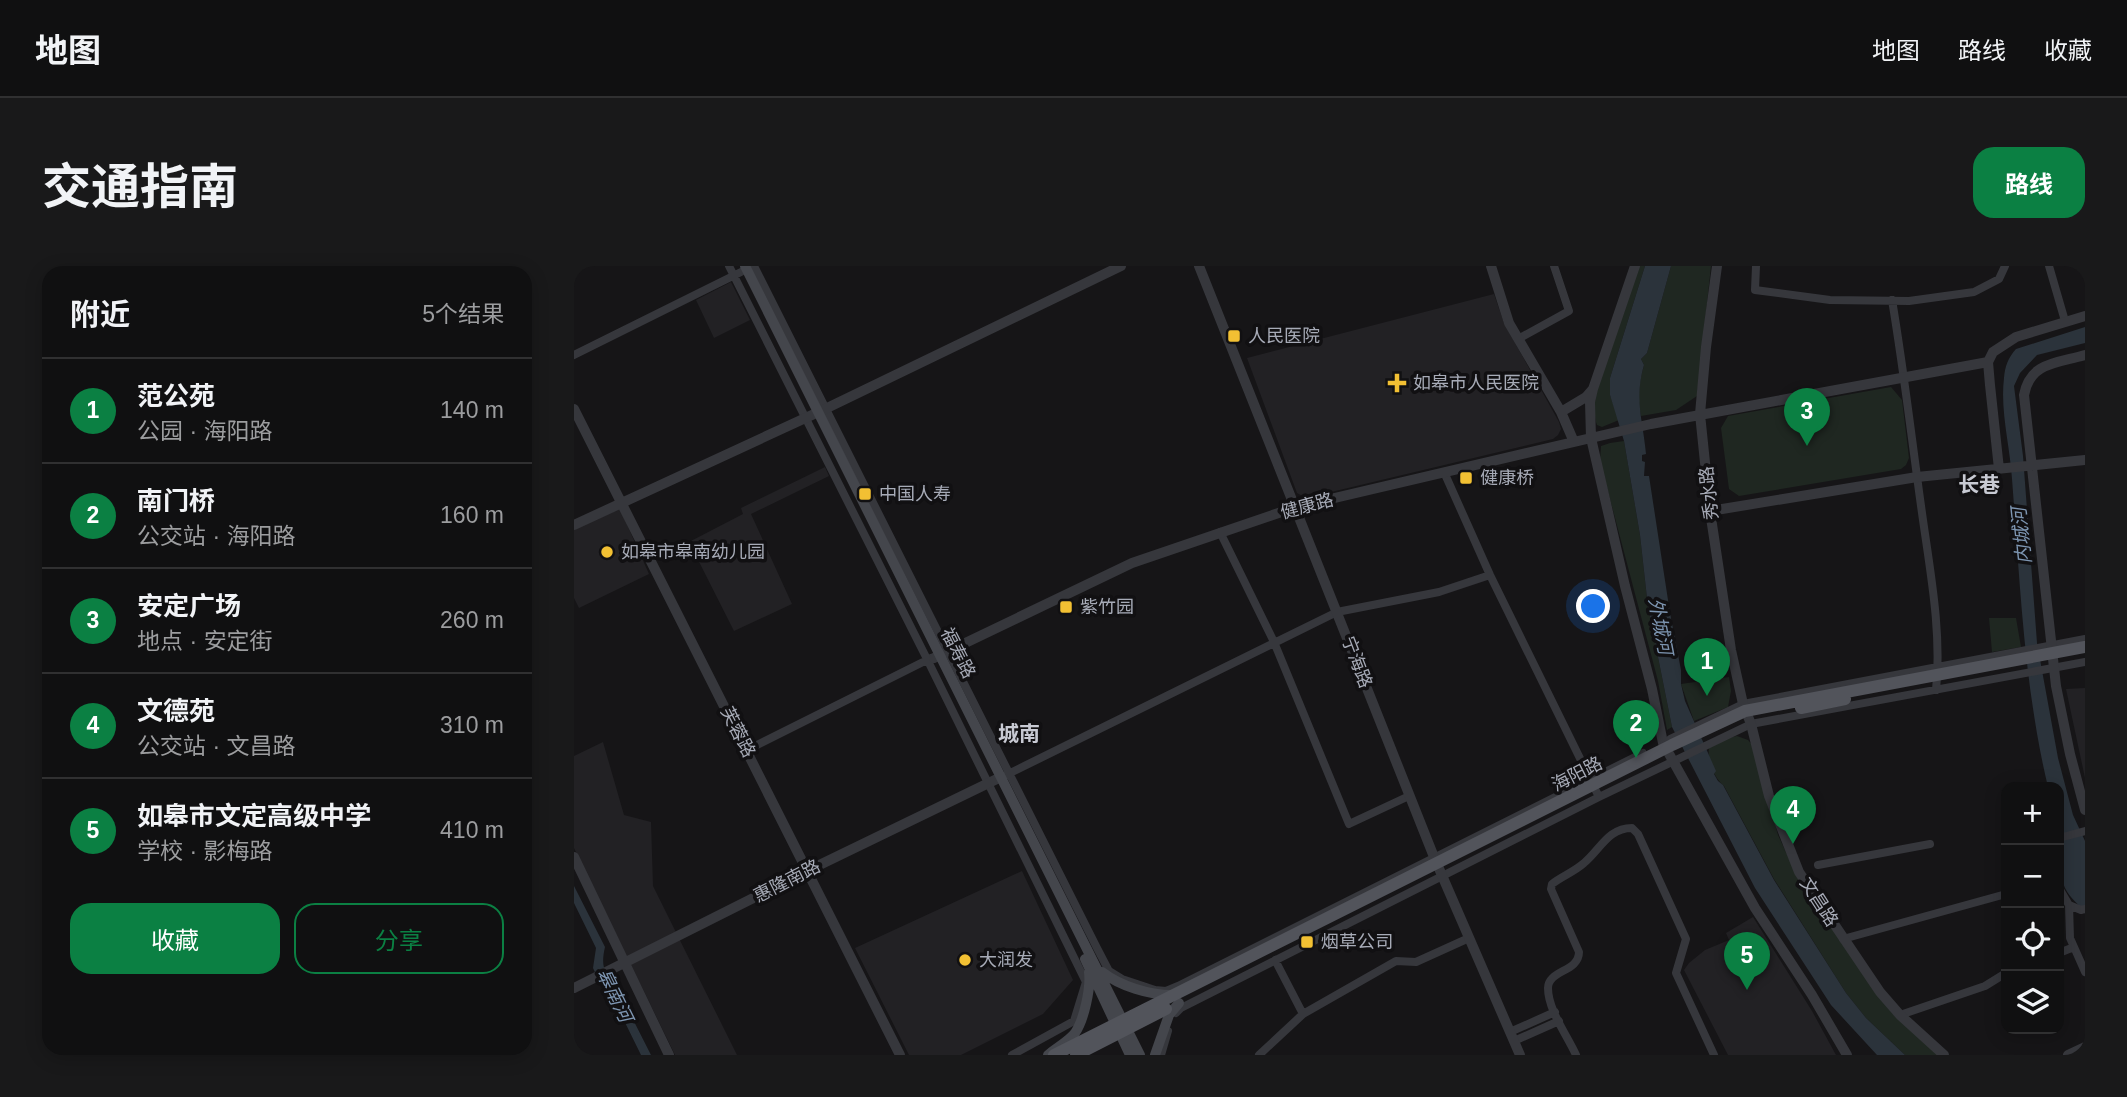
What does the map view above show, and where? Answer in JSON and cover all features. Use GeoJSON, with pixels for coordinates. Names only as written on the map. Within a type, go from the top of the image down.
{"type":"FeatureCollection","features":[{"type":"Feature","properties":{"kind":"main road","name":"福寿路"},"geometry":{"type":"LineString","coordinates":[[740,270],[815,413],[1122,1026],[1140,1055]]}},
{"type":"Feature","properties":{"kind":"main road","name":"海阳路"},"geometry":{"type":"LineString","coordinates":[[1122,1026],[1747,714],[2047,658],[2085,647]]}},
{"type":"Feature","properties":{"kind":"main road","name":"海阳路"},"geometry":{"type":"LineString","coordinates":[[2047,658],[2085,655]]}},
{"type":"Feature","properties":{"kind":"main road"},"geometry":{"type":"LineString","coordinates":[[1048,1055],[1075,1033],[1088,997],[1094,968],[1111,979],[1177,999],[1155,1055]]}},
{"type":"Feature","properties":{"kind":"main road","name":"福寿路"},"geometry":{"type":"LineString","coordinates":[[1122,1026],[1130,1055]]}},
{"type":"Feature","properties":{"kind":"main road"},"geometry":{"type":"LineString","coordinates":[[1054,1055],[1122,1026]]}},
{"type":"Feature","properties":{"kind":"main road"},"geometry":{"type":"LineString","coordinates":[[1076,1055],[1122,1026]]}},
{"type":"Feature","properties":{"kind":"street"},"geometry":{"type":"LineString","coordinates":[[729,266],[740,270]]}},
{"type":"Feature","properties":{"kind":"street"},"geometry":{"type":"LineString","coordinates":[[754,266],[815,413]]}},
{"type":"Feature","properties":{"kind":"street"},"geometry":{"type":"LineString","coordinates":[[574,525],[1121,266]]}},
{"type":"Feature","properties":{"kind":"street"},"geometry":{"type":"LineString","coordinates":[[1491,266],[1504,311],[1561,412],[1574,442]]}},
{"type":"Feature","properties":{"kind":"street"},"geometry":{"type":"LineString","coordinates":[[1518,338],[1569,312],[1554,266]]}},
{"type":"Feature","properties":{"kind":"street","name":"秀水路"},"geometry":{"type":"LineString","coordinates":[[1717,266],[1700,414],[1710,511],[1731,650],[1747,714]]}},
{"type":"Feature","properties":{"kind":"street"},"geometry":{"type":"LineString","coordinates":[[1756,266],[1755,290],[1830,300],[1909,301],[1974,292],[1999,279],[2006,266]]}},
{"type":"Feature","properties":{"kind":"street"},"geometry":{"type":"LineString","coordinates":[[2049,266],[2065,321]]}},
{"type":"Feature","properties":{"kind":"street","name":"宁海路"},"geometry":{"type":"LineString","coordinates":[[1201,267],[1409,796],[1520,1055]]}},
{"type":"Feature","properties":{"kind":"street"},"geometry":{"type":"LineString","coordinates":[[1633,268],[1593,389],[1590,402],[1591,438],[1652,689],[1671,751],[1687,784],[1755,908],[1812,995],[1847,1055]]}},
{"type":"Feature","properties":{"kind":"street"},"geometry":{"type":"LineString","coordinates":[[574,355],[740,270]]}},
{"type":"Feature","properties":{"kind":"street"},"geometry":{"type":"LineString","coordinates":[[1892,300],[1905,377],[1933,600],[1937,678]]}},
{"type":"Feature","properties":{"kind":"street"},"geometry":{"type":"LineString","coordinates":[[2001,469],[1989,362],[1993,352],[2016,337],[2085,316]]}},
{"type":"Feature","properties":{"kind":"street"},"geometry":{"type":"LineString","coordinates":[[2085,355],[2040,367],[2026,382],[2024,395],[2047,658],[2085,810]]}},
{"type":"Feature","properties":{"kind":"street","name":"健康路"},"geometry":{"type":"LineString","coordinates":[[937,656],[1132,563],[1296,507],[1651,424],[1989,362]]}},
{"type":"Feature","properties":{"kind":"street"},"geometry":{"type":"LineString","coordinates":[[1561,412],[1586,397],[1593,389]]}},
{"type":"Feature","properties":{"kind":"street","name":"芙蓉路"},"geometry":{"type":"LineString","coordinates":[[574,409],[900,1055]]}},
{"type":"Feature","properties":{"kind":"street"},"geometry":{"type":"LineString","coordinates":[[1710,511],[1917,477],[2085,460]]}},
{"type":"Feature","properties":{"kind":"street"},"geometry":{"type":"LineString","coordinates":[[1444,472],[1490,575],[1595,788]]}},
{"type":"Feature","properties":{"kind":"street"},"geometry":{"type":"LineString","coordinates":[[1220,532],[1274,642],[1349,824],[1409,796]]}},
{"type":"Feature","properties":{"kind":"street"},"geometry":{"type":"LineString","coordinates":[[998,779],[1337,612],[1439,592],[1490,575]]}},
{"type":"Feature","properties":{"kind":"street"},"geometry":{"type":"LineString","coordinates":[[2047,658],[2085,639]]}},
{"type":"Feature","properties":{"kind":"street"},"geometry":{"type":"LineString","coordinates":[[747,750],[937,656]]}},
{"type":"Feature","properties":{"kind":"street"},"geometry":{"type":"LineString","coordinates":[[2047,658],[2085,662]]}},
{"type":"Feature","properties":{"kind":"street","name":"文昌路"},"geometry":{"type":"LineString","coordinates":[[1747,714],[1769,796],[1799,872],[1880,992],[1900,1015],[1944,1055]]}},
{"type":"Feature","properties":{"kind":"street"},"geometry":{"type":"LineString","coordinates":[[998,779],[1109,971],[1155,990],[1166,991],[1178,986],[1438,867]]}},
{"type":"Feature","properties":{"kind":"street"},"geometry":{"type":"LineString","coordinates":[[998,779],[1086,982],[1074,1021],[1012,1055]]}},
{"type":"Feature","properties":{"kind":"street","name":"惠隆南路"},"geometry":{"type":"LineString","coordinates":[[574,988],[998,779]]}},
{"type":"Feature","properties":{"kind":"street"},"geometry":{"type":"LineString","coordinates":[[1576,1055],[1557,1016],[1548,989],[1548,983],[1579,959],[1579,952],[1551,889],[1552,884],[1586,862],[1597,846],[1623,828],[1632,828],[1638,834],[1686,939],[1676,973],[1714,1055]]}},
{"type":"Feature","properties":{"kind":"street"},"geometry":{"type":"LineString","coordinates":[[2064,836],[2082,831]]}},
{"type":"Feature","properties":{"kind":"street"},"geometry":{"type":"LineString","coordinates":[[1818,865],[1930,844]]}},
{"type":"Feature","properties":{"kind":"street"},"geometry":{"type":"LineString","coordinates":[[574,857],[669,1055]]}},
{"type":"Feature","properties":{"kind":"street"},"geometry":{"type":"LineString","coordinates":[[1161,1055],[1172,1017],[1181,1008],[1275,960],[1438,867]]}},
{"type":"Feature","properties":{"kind":"street"},"geometry":{"type":"LineString","coordinates":[[1843,939],[2001,895]]}},
{"type":"Feature","properties":{"kind":"street"},"geometry":{"type":"LineString","coordinates":[[2064,897],[2068,905],[2070,938],[2085,972]]}},
{"type":"Feature","properties":{"kind":"street"},"geometry":{"type":"LineString","coordinates":[[2068,905],[2083,909]]}},
{"type":"Feature","properties":{"kind":"street"},"geometry":{"type":"LineString","coordinates":[[1259,1055],[1303,1014],[1396,961],[1416,962],[1469,938]]}},
{"type":"Feature","properties":{"kind":"street"},"geometry":{"type":"LineString","coordinates":[[2064,951],[2074,947]]}},
{"type":"Feature","properties":{"kind":"street"},"geometry":{"type":"LineString","coordinates":[[1275,960],[1303,1014]]}},
{"type":"Feature","properties":{"kind":"street"},"geometry":{"type":"LineString","coordinates":[[1900,1015],[1985,986],[2001,976]]}},
{"type":"Feature","properties":{"kind":"street"},"geometry":{"type":"LineString","coordinates":[[1512,1036],[1557,1016]]}},
{"type":"Feature","properties":{"kind":"street"},"geometry":{"type":"LineString","coordinates":[[2068,1055],[2085,1047]]}},
{"type":"Feature","properties":{"kind":"shaded area"},"geometry":{"type":"Polygon","coordinates":[[[1637,266],[1645,266],[1610,378],[1610,395],[1619,420],[1602,427],[1597,425],[1596,392],[1616,323],[1637,266]]]}},
{"type":"Feature","properties":{"kind":"shaded area"},"geometry":{"type":"Polygon","coordinates":[[[1671,266],[1711,266],[1697,396],[1676,410],[1641,416],[1639,390],[1644,365],[1641,359],[1647,353],[1671,266]]]}},
{"type":"Feature","properties":{"kind":"shaded area"},"geometry":{"type":"Polygon","coordinates":[[[731,282],[750,320],[714,338],[696,300],[731,282]]]}},
{"type":"Feature","properties":{"kind":"shaded area","name":"如皋市人民医院"},"geometry":{"type":"Polygon","coordinates":[[[1494,294],[1504,323],[1559,422],[1561,429],[1558,435],[1553,439],[1306,498],[1297,493],[1247,358],[1494,294]]]}},
{"type":"Feature","properties":{"kind":"shaded area"},"geometry":{"type":"Polygon","coordinates":[[[1891,387],[1902,400],[1909,458],[1901,469],[1739,496],[1729,489],[1721,428],[1728,416],[1891,387]]]}},
{"type":"Feature","properties":{"kind":"shaded area"},"geometry":{"type":"Polygon","coordinates":[[[1624,441],[1640,535],[1648,607],[1672,727],[1667,730],[1658,681],[1600,461],[1601,446],[1624,441]]]}},
{"type":"Feature","properties":{"kind":"shaded area"},"geometry":{"type":"Polygon","coordinates":[[[825,467],[829,476],[751,514],[792,604],[734,631],[689,542],[743,514],[741,508],[825,467]]]}},
{"type":"Feature","properties":{"kind":"shaded area","name":"如皋市皋南幼儿园"},"geometry":{"type":"Polygon","coordinates":[[[620,509],[649,574],[579,608],[574,598],[574,529],[620,509]]]}},
{"type":"Feature","properties":{"kind":"shaded area"},"geometry":{"type":"Polygon","coordinates":[[[1989,618],[2016,618],[2021,647],[1992,652],[1989,618]]]}},
{"type":"Feature","properties":{"kind":"shaded area"},"geometry":{"type":"Polygon","coordinates":[[[1729,677],[1731,691],[1728,707],[1694,721],[1681,684],[1729,677]]]}},
{"type":"Feature","properties":{"kind":"shaded area"},"geometry":{"type":"Polygon","coordinates":[[[2085,688],[2085,778],[2066,689],[2085,688]]]}},
{"type":"Feature","properties":{"kind":"shaded area"},"geometry":{"type":"Polygon","coordinates":[[[1737,736],[1748,740],[1754,747],[1778,835],[1790,861],[1892,1013],[1939,1055],[1905,1055],[1866,1018],[1846,993],[1774,879],[1724,786],[1712,769],[1709,748],[1723,739],[1737,736]]]}},
{"type":"Feature","properties":{"kind":"shaded area"},"geometry":{"type":"Polygon","coordinates":[[[603,742],[624,815],[651,822],[653,886],[737,1055],[675,1055],[574,848],[574,756],[603,742]]]}},
{"type":"Feature","properties":{"kind":"shaded area","name":"大润发"},"geometry":{"type":"Polygon","coordinates":[[[1022,871],[1073,980],[1043,1014],[961,1055],[909,1055],[855,948],[1022,871]]]}},
{"type":"Feature","properties":{"kind":"shaded area"},"geometry":{"type":"Polygon","coordinates":[[[1753,917],[1812,1011],[1836,1055],[1728,1055],[1684,970],[1705,950],[1729,940],[1726,933],[1753,917]]]}},
{"type":"Feature","properties":{"kind":"water","name":"外城河"},"geometry":{"type":"Polygon","coordinates":[[[1645,266],[1671,266],[1647,353],[1641,359],[1644,365],[1639,400],[1646,454],[1642,455],[1642,461],[1645,462],[1644,476],[1649,476],[1685,701],[1716,771],[1714,774],[1723,785],[1774,880],[1846,993],[1866,1018],[1905,1055],[1877,1055],[1831,1005],[1755,888],[1672,727],[1648,607],[1640,535],[1624,441],[1610,395],[1610,378],[1645,266]]]}},
{"type":"Feature","properties":{"kind":"water","name":"内城河"},"geometry":{"type":"Polygon","coordinates":[[[2085,327],[2085,343],[2037,355],[2020,373],[2014,386],[2023,456],[2037,643],[2058,758],[2073,815],[2085,841],[2085,914],[2064,884],[2064,782],[2047,782],[2028,673],[2003,390],[2006,366],[2016,349],[2085,327]]]}},
{"type":"Feature","properties":{"kind":"water","name":"皋南河"},"geometry":{"type":"Polygon","coordinates":[[[574,886],[605,947],[603,964],[606,973],[616,986],[651,1055],[641,1055],[610,992],[600,983],[593,968],[596,948],[574,903],[574,886]]]}},
{"type":"Feature","properties":{"kind":"place","name":"人民医院"},"geometry":{"type":"Point","coordinates":[1234,336]}},
{"type":"Feature","properties":{"kind":"place","name":"如皋市人民医院"},"geometry":{"type":"Point","coordinates":[1397,383]}},
{"type":"Feature","properties":{"kind":"place","name":"安定广场"},"geometry":{"type":"Point","coordinates":[1807,446]}},
{"type":"Feature","properties":{"kind":"place","name":"健康桥"},"geometry":{"type":"Point","coordinates":[1466,478]}},
{"type":"Feature","properties":{"kind":"place","name":"中国人寿"},"geometry":{"type":"Point","coordinates":[865,494]}},
{"type":"Feature","properties":{"kind":"place","name":"如皋市皋南幼儿园"},"geometry":{"type":"Point","coordinates":[607,552]}},
{"type":"Feature","properties":{"kind":"place","name":"紫竹园"},"geometry":{"type":"Point","coordinates":[1066,607]}},
{"type":"Feature","properties":{"kind":"place","name":"范公苑"},"geometry":{"type":"Point","coordinates":[1707,696]}},
{"type":"Feature","properties":{"kind":"place","name":"南门桥"},"geometry":{"type":"Point","coordinates":[1636,758]}},
{"type":"Feature","properties":{"kind":"place","name":"文德苑"},"geometry":{"type":"Point","coordinates":[1793,844]}},
{"type":"Feature","properties":{"kind":"place","name":"烟草公司"},"geometry":{"type":"Point","coordinates":[1307,942]}},
{"type":"Feature","properties":{"kind":"place","name":"大润发"},"geometry":{"type":"Point","coordinates":[965,960]}},
{"type":"Feature","properties":{"kind":"place","name":"如皋市文定高级中学"},"geometry":{"type":"Point","coordinates":[1747,990]}},
{"type":"Feature","properties":{"kind":"district","name":"长巷"},"geometry":{"type":"Point","coordinates":[1979,485]}},
{"type":"Feature","properties":{"kind":"district","name":"城南"},"geometry":{"type":"Point","coordinates":[1019,734]}}]}
